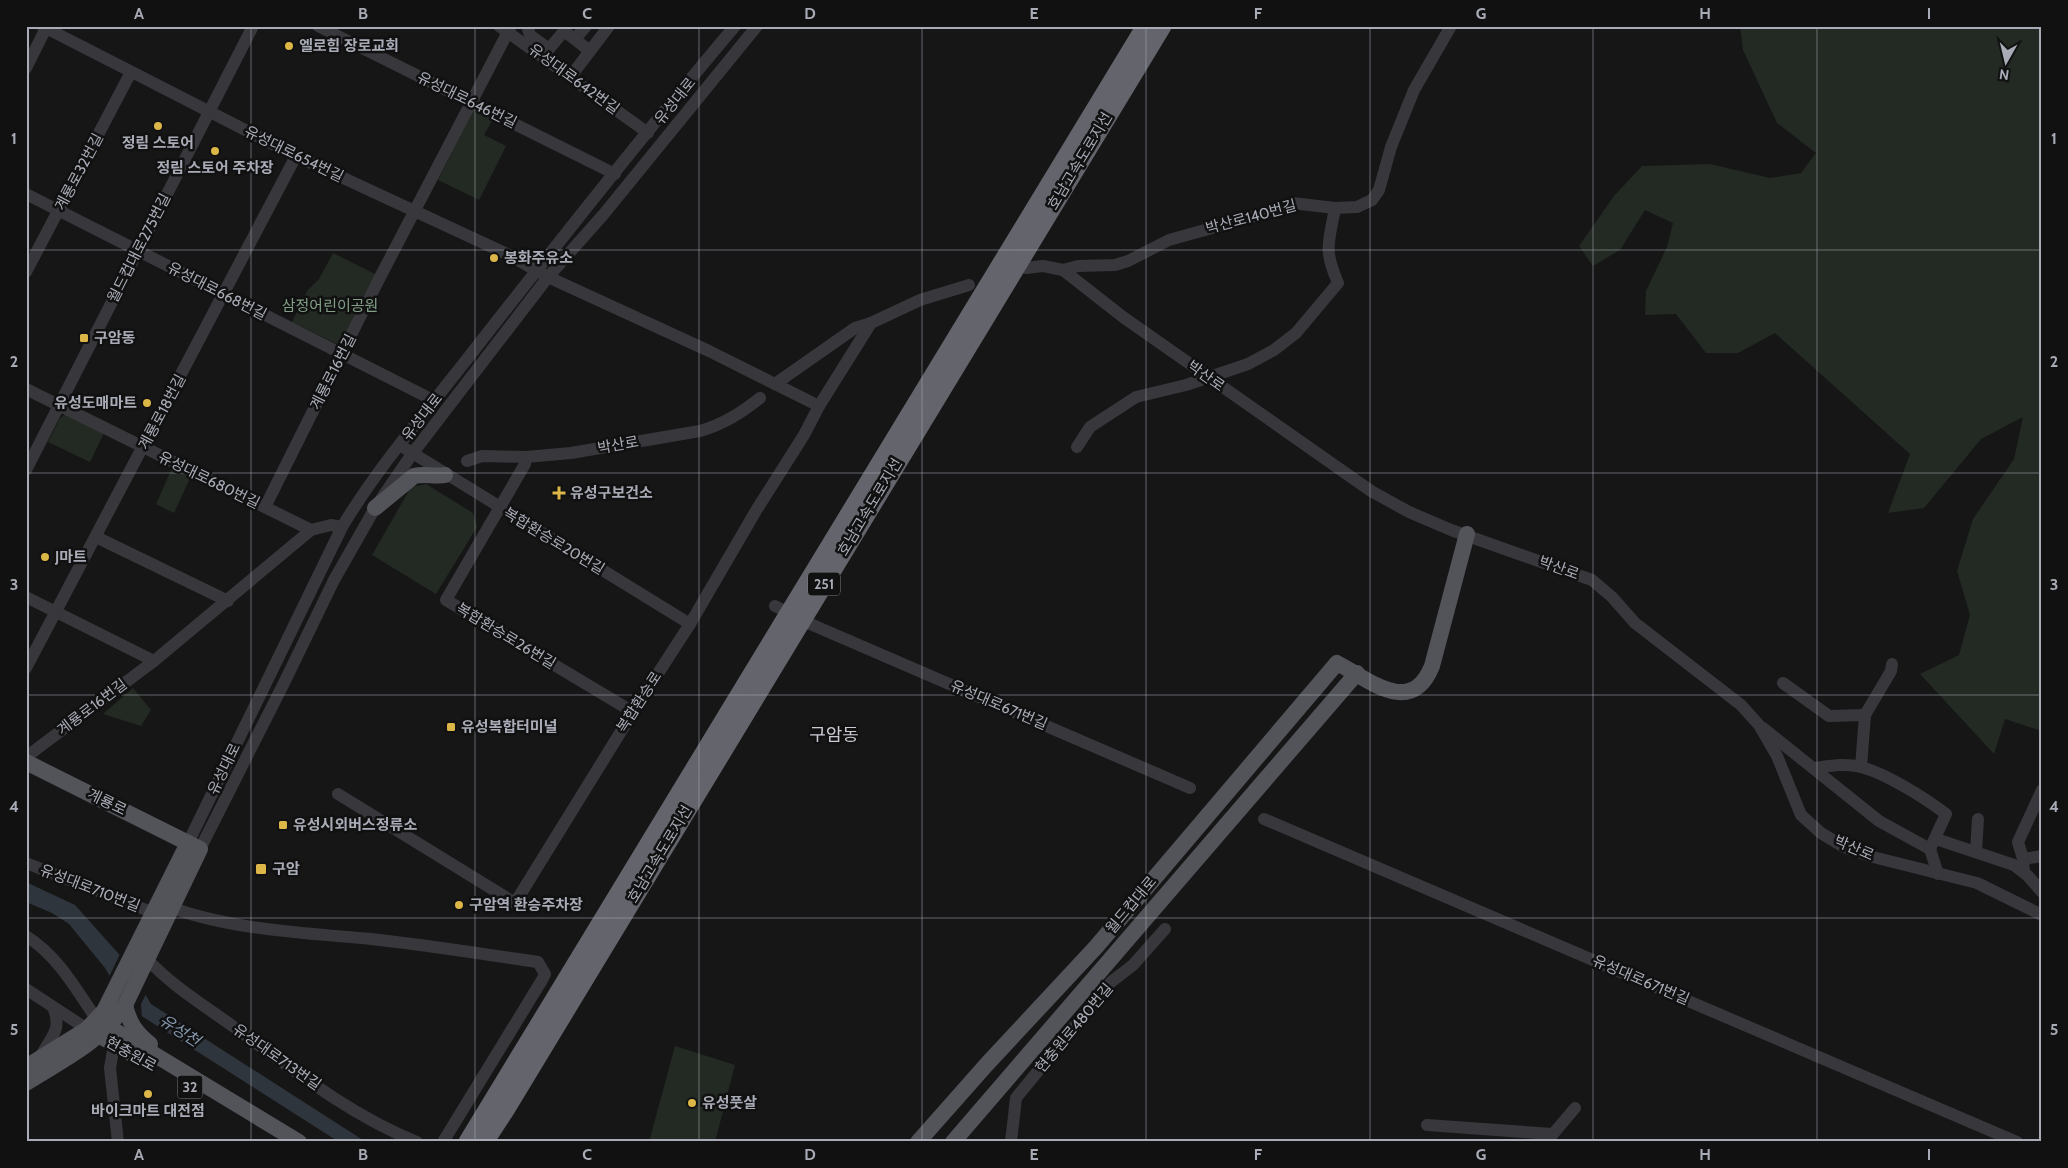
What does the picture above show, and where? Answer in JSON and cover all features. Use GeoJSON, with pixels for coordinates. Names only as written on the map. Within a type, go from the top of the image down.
{"type":"FeatureCollection","features":[{"type":"Feature","properties":{"kind":"highway","name":"호남고속도로지선"},"geometry":{"type":"LineString","coordinates":[[468,1142],[1146,26]]}},
{"type":"Feature","properties":{"kind":"highway","name":"호남고속도로지선"},"geometry":{"type":"LineString","coordinates":[[484,1142],[1162,26]]}},
{"type":"Feature","properties":{"kind":"main road"},"geometry":{"type":"LineString","coordinates":[[376,508],[414,476],[420,474],[434,477],[446,474]]}},
{"type":"Feature","properties":{"kind":"main road"},"geometry":{"type":"LineString","coordinates":[[1357,673],[1382,689],[1401,692],[1411,691],[1428,676],[1466,534]]}},
{"type":"Feature","properties":{"kind":"main road","name":"월드컵대로"},"geometry":{"type":"LineString","coordinates":[[918,1142],[1096,947],[1337,663],[1357,673],[952,1142]]}},
{"type":"Feature","properties":{"kind":"main road","name":"계룡로"},"geometry":{"type":"LineString","coordinates":[[26,762],[194,846]]}},
{"type":"Feature","properties":{"kind":"main road"},"geometry":{"type":"LineString","coordinates":[[142,958],[154,913],[194,846]]}},
{"type":"Feature","properties":{"kind":"main road","name":"유성대로"},"geometry":{"type":"LineString","coordinates":[[26,1083],[81,1050],[119,1001],[172,908],[194,846]]}},
{"type":"Feature","properties":{"kind":"main road"},"geometry":{"type":"LineString","coordinates":[[119,1001],[134,1029],[158,1051],[194,1079]]}},
{"type":"Feature","properties":{"kind":"main road"},"geometry":{"type":"LineString","coordinates":[[98,1028],[194,1079]]}},
{"type":"Feature","properties":{"kind":"main road","name":"유성대로"},"geometry":{"type":"LineString","coordinates":[[33,1063],[98,1028]]}},
{"type":"Feature","properties":{"kind":"main road","name":"현충원로"},"geometry":{"type":"LineString","coordinates":[[98,1028],[114,1045],[189,1087],[278,1142]]}},
{"type":"Feature","properties":{"kind":"main road","name":"32"},"geometry":{"type":"LineString","coordinates":[[194,1079],[299,1142]]}},
{"type":"Feature","properties":{"kind":"street","name":"월드컵대로275번길"},"geometry":{"type":"LineString","coordinates":[[26,470],[252,26]]}},
{"type":"Feature","properties":{"kind":"street","name":"유성대로646번길"},"geometry":{"type":"LineString","coordinates":[[318,26],[615,174]]}},
{"type":"Feature","properties":{"kind":"street"},"geometry":{"type":"LineString","coordinates":[[530,26],[528,29],[530,35],[549,49],[564,31],[590,51]]}},
{"type":"Feature","properties":{"kind":"street"},"geometry":{"type":"LineString","coordinates":[[575,39],[586,26]]}},
{"type":"Feature","properties":{"kind":"street"},"geometry":{"type":"LineString","coordinates":[[571,76],[609,26]]}},
{"type":"Feature","properties":{"kind":"street","name":"유성대로"},"geometry":{"type":"LineString","coordinates":[[194,846],[342,527],[356,504],[399,445],[537,270],[735,26]]}},
{"type":"Feature","properties":{"kind":"street","name":"유성대로"},"geometry":{"type":"LineString","coordinates":[[194,846],[284,683],[334,580],[376,508],[548,277],[603,215],[757,26]]}},
{"type":"Feature","properties":{"kind":"street","name":"박산로140번길"},"geometry":{"type":"LineString","coordinates":[[1063,270],[1078,266],[1115,265],[1128,261],[1169,240],[1255,216],[1292,203],[1335,208],[1357,207],[1372,200],[1380,190],[1392,147],[1408,105],[1451,26]]}},
{"type":"Feature","properties":{"kind":"street","name":"유성대로654번길"},"geometry":{"type":"LineString","coordinates":[[45,27],[296,156],[507,254],[548,277],[710,351],[819,406]]}},
{"type":"Feature","properties":{"kind":"street"},"geometry":{"type":"LineString","coordinates":[[26,68],[45,27]]}},
{"type":"Feature","properties":{"kind":"street","name":"계룡로16번길"},"geometry":{"type":"LineString","coordinates":[[265,507],[415,210],[472,102],[506,28]]}},
{"type":"Feature","properties":{"kind":"street","name":"유성대로642번길"},"geometry":{"type":"LineString","coordinates":[[506,28],[648,133]]}},
{"type":"Feature","properties":{"kind":"street","name":"계룡로32번길"},"geometry":{"type":"LineString","coordinates":[[26,272],[131,72]]}},
{"type":"Feature","properties":{"kind":"street","name":"계룡로18번길"},"geometry":{"type":"LineString","coordinates":[[26,668],[296,156]]}},
{"type":"Feature","properties":{"kind":"street","name":"유성대로668번길"},"geometry":{"type":"LineString","coordinates":[[26,194],[434,401]]}},
{"type":"Feature","properties":{"kind":"street"},"geometry":{"type":"LineString","coordinates":[[1077,447],[1090,427],[1136,397],[1208,378],[1248,364],[1274,350],[1296,333],[1338,283],[1329,264],[1327,253],[1335,208]]}},
{"type":"Feature","properties":{"kind":"street"},"geometry":{"type":"LineString","coordinates":[[1026,268],[1043,266],[1063,270]]}},
{"type":"Feature","properties":{"kind":"street","name":"박산로"},"geometry":{"type":"LineString","coordinates":[[1063,270],[1123,317],[1208,378],[1371,491],[1409,512],[1592,580],[1612,597],[1635,623],[1741,705],[1759,725],[1776,756],[1802,815],[1821,833],[1844,847],[1873,857],[1976,882],[2042,915]]}},
{"type":"Feature","properties":{"kind":"street"},"geometry":{"type":"LineString","coordinates":[[775,384],[855,328],[871,323],[920,300],[969,285]]}},
{"type":"Feature","properties":{"kind":"street","name":"복합환승로"},"geometry":{"type":"LineString","coordinates":[[338,794],[515,902],[690,624],[804,435],[819,406],[871,323]]}},
{"type":"Feature","properties":{"kind":"street","name":"유성대로680번길"},"geometry":{"type":"LineString","coordinates":[[26,389],[311,530]]}},
{"type":"Feature","properties":{"kind":"street","name":"박산로"},"geometry":{"type":"LineString","coordinates":[[467,460],[482,456],[526,457],[571,453],[700,431],[720,425],[734,418],[760,398]]}},
{"type":"Feature","properties":{"kind":"street"},"geometry":{"type":"LineString","coordinates":[[399,445],[415,456]]}},
{"type":"Feature","properties":{"kind":"street","name":"복합환승로20번길"},"geometry":{"type":"LineString","coordinates":[[415,456],[690,624]]}},
{"type":"Feature","properties":{"kind":"street"},"geometry":{"type":"LineString","coordinates":[[501,508],[525,464],[526,457]]}},
{"type":"Feature","properties":{"kind":"street","name":"복합환승로26번길"},"geometry":{"type":"LineString","coordinates":[[501,508],[446,600],[633,712]]}},
{"type":"Feature","properties":{"kind":"street"},"geometry":{"type":"LineString","coordinates":[[96,537],[228,601],[311,530],[331,525],[342,527]]}},
{"type":"Feature","properties":{"kind":"street"},"geometry":{"type":"LineString","coordinates":[[26,597],[154,661]]}},
{"type":"Feature","properties":{"kind":"street","name":"계룡로16번길"},"geometry":{"type":"LineString","coordinates":[[26,757],[154,661],[228,601]]}},
{"type":"Feature","properties":{"kind":"street","name":"유성대로671번길"},"geometry":{"type":"LineString","coordinates":[[808,624],[1190,788]]}},
{"type":"Feature","properties":{"kind":"street"},"geometry":{"type":"LineString","coordinates":[[1861,767],[1865,715],[1891,671],[1892,664]]}},
{"type":"Feature","properties":{"kind":"street"},"geometry":{"type":"LineString","coordinates":[[1783,684],[1830,716],[1865,715]]}},
{"type":"Feature","properties":{"kind":"street"},"geometry":{"type":"LineString","coordinates":[[1759,725],[1815,768],[1824,779],[1879,821],[1933,844],[1976,851],[2014,865],[2024,872],[2042,892]]}},
{"type":"Feature","properties":{"kind":"street"},"geometry":{"type":"LineString","coordinates":[[1815,768],[1838,765],[1861,767],[1928,800],[1946,814],[1933,844],[1938,874]]}},
{"type":"Feature","properties":{"kind":"street"},"geometry":{"type":"LineString","coordinates":[[2024,872],[2023,859],[2018,842],[2042,790]]}},
{"type":"Feature","properties":{"kind":"street","name":"유성대로671번길"},"geometry":{"type":"LineString","coordinates":[[1264,819],[2017,1142]]}},
{"type":"Feature","properties":{"kind":"street"},"geometry":{"type":"LineString","coordinates":[[1976,851],[1978,819]]}},
{"type":"Feature","properties":{"kind":"street"},"geometry":{"type":"LineString","coordinates":[[2023,859],[2042,856]]}},
{"type":"Feature","properties":{"kind":"street","name":"유성대로710번길"},"geometry":{"type":"LineString","coordinates":[[26,863],[154,913]]}},
{"type":"Feature","properties":{"kind":"street"},"geometry":{"type":"LineString","coordinates":[[172,908],[199,916],[269,929],[372,939],[538,962],[545,974],[542,980],[443,1142]]}},
{"type":"Feature","properties":{"kind":"street","name":"현충원로480번길"},"geometry":{"type":"LineString","coordinates":[[1011,1142],[1016,1098],[1111,982],[1132,965],[1165,929]]}},
{"type":"Feature","properties":{"kind":"street"},"geometry":{"type":"LineString","coordinates":[[26,936],[39,944],[66,973],[98,1028]]}},
{"type":"Feature","properties":{"kind":"street","name":"유성대로713번길"},"geometry":{"type":"LineString","coordinates":[[142,958],[299,1074],[389,1131],[417,1142]]}},
{"type":"Feature","properties":{"kind":"street"},"geometry":{"type":"LineString","coordinates":[[26,989],[53,1006],[98,1028]]}},
{"type":"Feature","properties":{"kind":"street"},"geometry":{"type":"LineString","coordinates":[[33,1063],[58,1026],[58,1017],[53,1006]]}},
{"type":"Feature","properties":{"kind":"street"},"geometry":{"type":"LineString","coordinates":[[114,1045],[110,1068],[118,1142]]}},
{"type":"Feature","properties":{"kind":"street"},"geometry":{"type":"LineString","coordinates":[[1427,1125],[1549,1138],[1575,1108]]}},
{"type":"Feature","properties":{"kind":"green space"},"geometry":{"type":"Polygon","coordinates":[[[1740,26],[2042,26],[2042,731],[2005,719],[1994,754],[1920,674],[1959,655],[1970,615],[1957,571],[1973,519],[2014,459],[2023,417],[1981,439],[1924,508],[1888,513],[1910,454],[1775,333],[1738,353],[1706,353],[1676,314],[1645,315],[1646,291],[1667,247],[1673,223],[1645,210],[1620,250],[1593,266],[1579,246],[1614,196],[1642,166],[1710,164],[1770,178],[1801,173],[1816,153],[1777,123],[1743,50],[1740,26]]]}},
{"type":"Feature","properties":{"kind":"green space"},"geometry":{"type":"Polygon","coordinates":[[[475,107],[494,117],[484,135],[506,146],[479,200],[438,180],[475,107]]]}},
{"type":"Feature","properties":{"kind":"green space","name":"삼정어린이공원"},"geometry":{"type":"Polygon","coordinates":[[[333,253],[375,274],[339,345],[292,322],[308,290],[319,279],[333,253]]]}},
{"type":"Feature","properties":{"kind":"green space"},"geometry":{"type":"Polygon","coordinates":[[[66,414],[104,433],[90,462],[48,442],[60,418],[66,414]]]}},
{"type":"Feature","properties":{"kind":"green space"},"geometry":{"type":"Polygon","coordinates":[[[172,468],[191,476],[174,513],[156,504],[172,468]]]}},
{"type":"Feature","properties":{"kind":"green space"},"geometry":{"type":"Polygon","coordinates":[[[426,484],[473,513],[477,527],[436,594],[372,555],[411,487],[426,484]]]}},
{"type":"Feature","properties":{"kind":"green space"},"geometry":{"type":"Polygon","coordinates":[[[133,688],[151,710],[141,726],[103,714],[133,688]]]}},
{"type":"Feature","properties":{"kind":"green space","name":"유성풋살"},"geometry":{"type":"Polygon","coordinates":[[[675,1046],[735,1065],[715,1142],[649,1142],[675,1046]]]}},
{"type":"Feature","properties":{"kind":"water","name":"유성천"},"geometry":{"type":"Polygon","coordinates":[[[26,882],[75,905],[126,962],[151,1004],[366,1142],[339,1142],[140,1015],[118,990],[105,968],[69,924],[52,913],[26,902],[26,882]]]}},
{"type":"Feature","properties":{"kind":"pier"},"geometry":{"type":"Polygon","coordinates":[[[121,952],[147,992],[141,1004],[142,1019],[116,992],[108,979],[121,952]]]}},
{"type":"Feature","properties":{"kind":"place","name":"엘로힘 장로교회"},"geometry":{"type":"Point","coordinates":[289,46]}},
{"type":"Feature","properties":{"kind":"place","name":"정림 스토어"},"geometry":{"type":"Point","coordinates":[158,126]}},
{"type":"Feature","properties":{"kind":"place","name":"정림 스토어 주차장"},"geometry":{"type":"Point","coordinates":[215,151]}},
{"type":"Feature","properties":{"kind":"place","name":"봉화주유소"},"geometry":{"type":"Point","coordinates":[494,258]}},
{"type":"Feature","properties":{"kind":"place","name":"구암동"},"geometry":{"type":"Point","coordinates":[84,338]}},
{"type":"Feature","properties":{"kind":"place","name":"유성도매마트"},"geometry":{"type":"Point","coordinates":[147,403]}},
{"type":"Feature","properties":{"kind":"place","name":"유성구보건소"},"geometry":{"type":"Point","coordinates":[559,493]}},
{"type":"Feature","properties":{"kind":"place","name":"J마트"},"geometry":{"type":"Point","coordinates":[45,557]}},
{"type":"Feature","properties":{"kind":"place","name":"유성복합터미널"},"geometry":{"type":"Point","coordinates":[451,727]}},
{"type":"Feature","properties":{"kind":"place","name":"유성시외버스정류소"},"geometry":{"type":"Point","coordinates":[283,825]}},
{"type":"Feature","properties":{"kind":"place","name":"구암"},"geometry":{"type":"Point","coordinates":[261,869]}},
{"type":"Feature","properties":{"kind":"place","name":"구암역 환승주차장"},"geometry":{"type":"Point","coordinates":[459,905]}},
{"type":"Feature","properties":{"kind":"place","name":"바이크마트 대전점"},"geometry":{"type":"Point","coordinates":[148,1094]}},
{"type":"Feature","properties":{"kind":"place","name":"유성풋살"},"geometry":{"type":"Point","coordinates":[692,1103]}},
{"type":"Feature","properties":{"kind":"district","name":"구암동"},"geometry":{"type":"Point","coordinates":[834,735]}}]}
